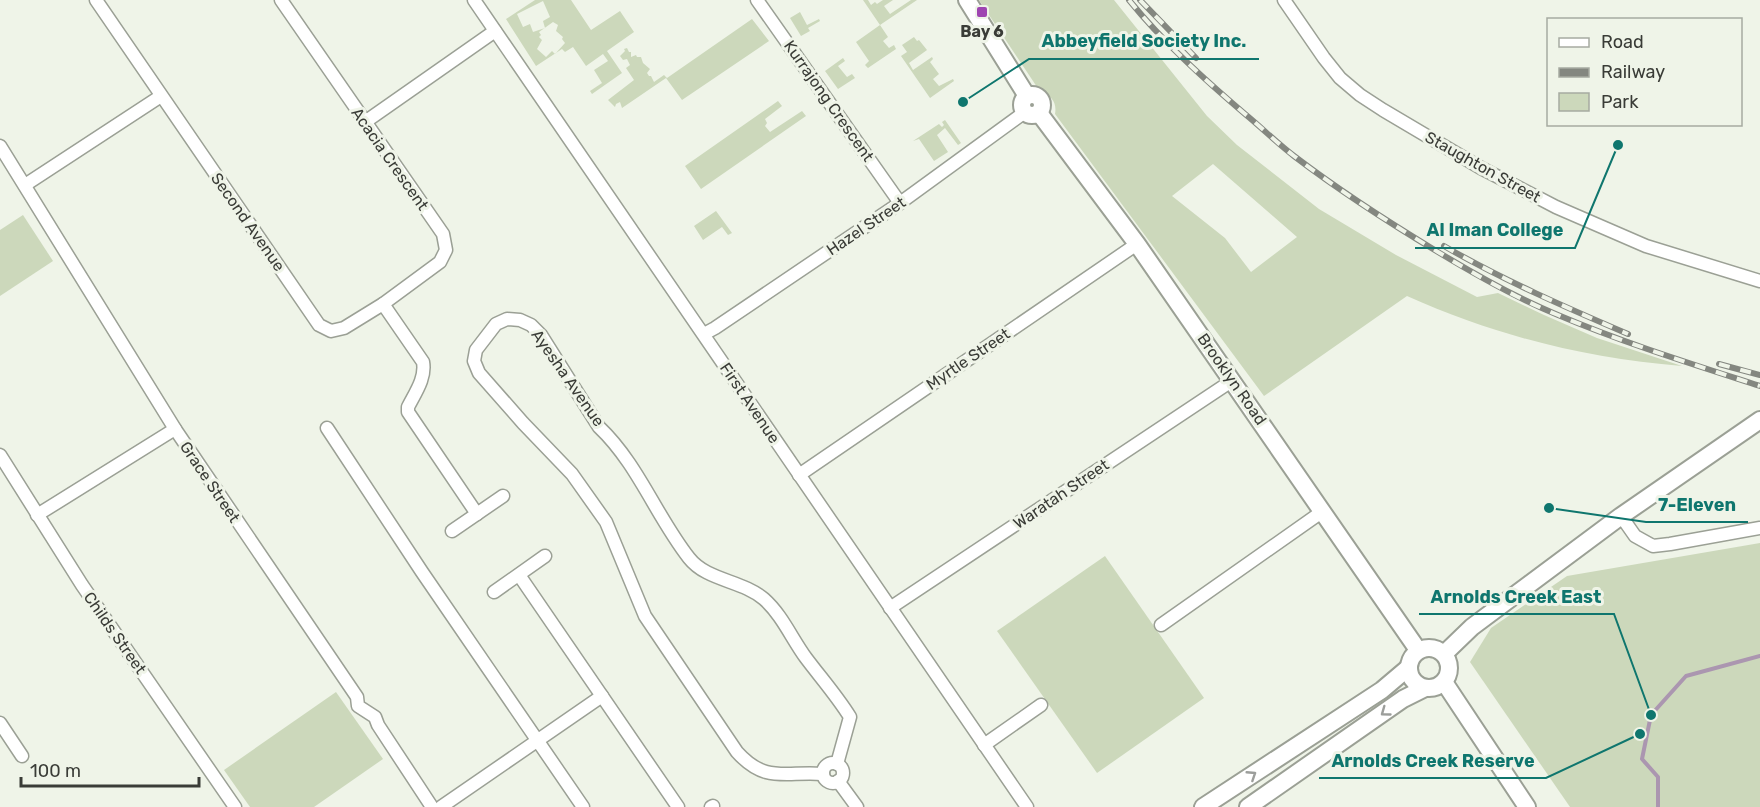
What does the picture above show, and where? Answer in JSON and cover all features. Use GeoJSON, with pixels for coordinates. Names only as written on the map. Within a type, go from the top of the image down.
{"type":"FeatureCollection","features":[{"type":"Feature","properties":{"kind":"street","name":"Second Avenue"},"geometry":{"type":"LineString","coordinates":[[96,0],[319,325],[331,331],[344,328],[383,304]]}},
{"type":"Feature","properties":{"kind":"street","name":"Acacia Crescent"},"geometry":{"type":"LineString","coordinates":[[281,0],[442,234],[446,250],[440,262],[383,304]]}},
{"type":"Feature","properties":{"kind":"street","name":"First Avenue"},"geometry":{"type":"LineString","coordinates":[[474,0],[1027,807]]}},
{"type":"Feature","properties":{"kind":"street","name":"Kurrajong Crescent"},"geometry":{"type":"LineString","coordinates":[[757,0],[900,203]]}},
{"type":"Feature","properties":{"kind":"street","name":"Brooklyn Road"},"geometry":{"type":"LineString","coordinates":[[967,0],[1030,107],[1137,244],[1418,650]]}},
{"type":"Feature","properties":{"kind":"street","name":"Staughton Street"},"geometry":{"type":"LineString","coordinates":[[1284,0],[1340,78],[1383,110],[1481,168],[1556,207],[1646,246],[1760,281]]}},
{"type":"Feature","properties":{"kind":"street"},"geometry":{"type":"LineString","coordinates":[[365,122],[495,31]]}},
{"type":"Feature","properties":{"kind":"street"},"geometry":{"type":"LineString","coordinates":[[24,185],[161,96]]}},
{"type":"Feature","properties":{"kind":"street","name":"Hazel Street"},"geometry":{"type":"LineString","coordinates":[[704,334],[900,203],[1030,107]]}},
{"type":"Feature","properties":{"kind":"street","name":"Grace Street"},"geometry":{"type":"LineString","coordinates":[[0,146],[175,429],[357,697],[358,706],[375,717],[432,807]]}},
{"type":"Feature","properties":{"kind":"street","name":"Myrtle Street"},"geometry":{"type":"LineString","coordinates":[[799,476],[1137,244]]}},
{"type":"Feature","properties":{"kind":"street"},"geometry":{"type":"LineString","coordinates":[[383,304],[423,362],[423,377],[408,407],[408,412],[477,514]]}},
{"type":"Feature","properties":{"kind":"street","name":"Ayesha Avenue"},"geometry":{"type":"LineString","coordinates":[[507,319],[520,320],[531,325],[541,335],[599,427],[610,437],[639,476],[658,511],[689,558],[699,569],[752,591],[773,609],[850,717],[837,764],[842,773],[838,781],[829,781],[823,774],[805,772],[778,775],[762,772],[747,764],[736,752],[645,616],[606,522],[572,474],[479,373],[474,362],[476,350],[496,324],[507,319]]}},
{"type":"Feature","properties":{"kind":"street","name":"Waratah Street"},"geometry":{"type":"LineString","coordinates":[[890,608],[1233,380]]}},
{"type":"Feature","properties":{"kind":"street"},"geometry":{"type":"LineString","coordinates":[[1444,654],[1472,627],[1620,516],[1760,420]]}},
{"type":"Feature","properties":{"kind":"street"},"geometry":{"type":"LineString","coordinates":[[327,428],[583,807]]}},
{"type":"Feature","properties":{"kind":"street"},"geometry":{"type":"LineString","coordinates":[[37,515],[175,429]]}},
{"type":"Feature","properties":{"kind":"street","name":"Childs Street"},"geometry":{"type":"LineString","coordinates":[[0,455],[82,585],[235,807]]}},
{"type":"Feature","properties":{"kind":"street"},"geometry":{"type":"LineString","coordinates":[[452,531],[503,496]]}},
{"type":"Feature","properties":{"kind":"street"},"geometry":{"type":"LineString","coordinates":[[1161,625],[1323,511]]}},
{"type":"Feature","properties":{"kind":"street"},"geometry":{"type":"LineString","coordinates":[[1620,516],[1635,536],[1653,546],[1760,528]]}},
{"type":"Feature","properties":{"kind":"street"},"geometry":{"type":"LineString","coordinates":[[494,592],[545,556]]}},
{"type":"Feature","properties":{"kind":"street"},"geometry":{"type":"LineString","coordinates":[[519,574],[678,807]]}},
{"type":"Feature","properties":{"kind":"street"},"geometry":{"type":"LineString","coordinates":[[1203,807],[1382,690],[1408,668],[1413,655],[1418,650],[1432,647],[1444,654],[1449,665],[1444,682],[1403,699],[1248,807]]}},
{"type":"Feature","properties":{"kind":"street"},"geometry":{"type":"LineString","coordinates":[[1408,668],[1413,681],[1425,688]]}},
{"type":"Feature","properties":{"kind":"street"},"geometry":{"type":"LineString","coordinates":[[1444,682],[1527,807]]}},
{"type":"Feature","properties":{"kind":"street"},"geometry":{"type":"LineString","coordinates":[[441,807],[602,696]]}},
{"type":"Feature","properties":{"kind":"street"},"geometry":{"type":"LineString","coordinates":[[984,744],[1041,705]]}},
{"type":"Feature","properties":{"kind":"street"},"geometry":{"type":"LineString","coordinates":[[2,731],[22,756]]}},
{"type":"Feature","properties":{"kind":"street"},"geometry":{"type":"LineString","coordinates":[[823,774],[828,764],[837,764]]}},
{"type":"Feature","properties":{"kind":"street","name":"Ayesha Avenue"},"geometry":{"type":"LineString","coordinates":[[838,781],[857,807]]}},
{"type":"Feature","properties":{"kind":"green space"},"geometry":{"type":"Polygon","coordinates":[[[535,0],[571,0],[591,30],[620,11],[634,32],[607,51],[622,73],[592,94],[590,91],[602,83],[594,70],[608,61],[603,54],[586,66],[573,47],[565,52],[562,49],[556,53],[565,43],[563,37],[556,31],[558,25],[553,22],[545,28],[543,21],[550,17],[543,1],[517,14],[523,27],[530,24],[533,32],[544,28],[539,32],[542,40],[537,49],[546,57],[552,51],[555,54],[536,66],[506,19],[535,0]]]}},
{"type":"Feature","properties":{"kind":"green space"},"geometry":{"type":"Polygon","coordinates":[[[863,0],[868,0],[871,5],[883,0],[893,0],[884,6],[890,14],[911,0],[917,0],[880,25],[863,0]]]}},
{"type":"Feature","properties":{"kind":"green space"},"geometry":{"type":"Polygon","coordinates":[[[979,0],[1114,0],[1207,116],[1237,145],[1319,209],[1396,255],[1477,297],[1498,293],[1597,338],[1682,366],[1610,357],[1541,343],[1474,323],[1407,296],[1264,396],[1055,114],[1053,100],[1041,93],[979,0]],[[1213,164],[1172,196],[1225,238],[1251,272],[1297,237],[1213,164]]]}},
{"type":"Feature","properties":{"kind":"green space"},"geometry":{"type":"Polygon","coordinates":[[[800,12],[807,25],[819,19],[820,21],[808,28],[810,31],[801,36],[790,18],[800,12]]]}},
{"type":"Feature","properties":{"kind":"green space"},"geometry":{"type":"Polygon","coordinates":[[[752,19],[769,41],[682,100],[666,78],[622,108],[620,102],[615,107],[608,100],[634,80],[626,68],[630,65],[627,59],[623,60],[620,56],[625,51],[624,49],[627,48],[631,52],[631,57],[636,55],[641,57],[643,63],[650,69],[647,73],[654,82],[664,75],[667,78],[752,19]]]}},
{"type":"Feature","properties":{"kind":"green space"},"geometry":{"type":"Polygon","coordinates":[[[880,25],[888,37],[883,41],[889,48],[894,45],[896,49],[868,68],[865,65],[869,61],[856,42],[880,25]]]}},
{"type":"Feature","properties":{"kind":"green space"},"geometry":{"type":"Polygon","coordinates":[[[914,37],[927,50],[909,63],[913,70],[932,57],[930,62],[939,74],[933,79],[939,86],[953,79],[954,81],[930,98],[901,56],[907,52],[902,45],[914,37]]]}},
{"type":"Feature","properties":{"kind":"green space"},"geometry":{"type":"Polygon","coordinates":[[[843,58],[845,61],[838,66],[847,77],[852,74],[855,78],[838,89],[825,71],[843,58]]]}},
{"type":"Feature","properties":{"kind":"green space"},"geometry":{"type":"Polygon","coordinates":[[[778,101],[782,106],[765,119],[767,123],[765,126],[770,132],[802,111],[806,116],[701,189],[685,166],[778,101]]]}},
{"type":"Feature","properties":{"kind":"green space"},"geometry":{"type":"Polygon","coordinates":[[[945,120],[961,143],[958,145],[945,128],[937,135],[948,152],[934,161],[919,139],[913,141],[939,124],[942,127],[944,125],[942,122],[945,120]]]}},
{"type":"Feature","properties":{"kind":"green space"},"geometry":{"type":"Polygon","coordinates":[[[716,211],[732,233],[728,235],[722,227],[703,240],[694,226],[716,211]]]}},
{"type":"Feature","properties":{"kind":"green space"},"geometry":{"type":"Polygon","coordinates":[[[23,215],[53,261],[0,296],[0,230],[23,215]]]}},
{"type":"Feature","properties":{"kind":"green space"},"geometry":{"type":"Polygon","coordinates":[[[1760,543],[1760,807],[1570,807],[1470,662],[1491,628],[1567,576],[1760,543]]]}},
{"type":"Feature","properties":{"kind":"green space"},"geometry":{"type":"Polygon","coordinates":[[[1105,556],[1204,698],[1097,773],[997,631],[1105,556]]]}},
{"type":"Feature","properties":{"kind":"green space"},"geometry":{"type":"Polygon","coordinates":[[[336,692],[383,759],[314,807],[250,807],[224,770],[336,692]]]}},
{"type":"Feature","properties":{"kind":"waterway"},"geometry":{"type":"LineString","coordinates":[[1658,807],[1658,777],[1642,759],[1651,715],[1686,676],[1760,656]]}},
{"type":"Feature","properties":{"kind":"railway"},"geometry":{"type":"LineString","coordinates":[[1129,0],[1184,60],[1288,151],[1347,194],[1419,241],[1482,278],[1542,308],[1633,344],[1760,386]]}},
{"type":"Feature","properties":{"kind":"railway"},"geometry":{"type":"LineString","coordinates":[[1140,0],[1196,58]]}},
{"type":"Feature","properties":{"kind":"railway"},"geometry":{"type":"LineString","coordinates":[[1444,246],[1512,282],[1628,334]]}},
{"type":"Feature","properties":{"kind":"railway"},"geometry":{"type":"LineString","coordinates":[[1719,364],[1760,375]]}},
{"type":"Feature","properties":{"kind":"place","name":"Bay 6"},"geometry":{"type":"Point","coordinates":[982,12]}},
{"type":"Feature","properties":{"kind":"place","name":"Abbeyfield Society Inc."},"geometry":{"type":"Point","coordinates":[963,102]}},
{"type":"Feature","properties":{"kind":"place","name":"Al Iman College"},"geometry":{"type":"Point","coordinates":[1618,145]}},
{"type":"Feature","properties":{"kind":"place","name":"7-Eleven"},"geometry":{"type":"Point","coordinates":[1549,508]}},
{"type":"Feature","properties":{"kind":"place","name":"Arnolds Creek East"},"geometry":{"type":"Point","coordinates":[1651,715]}},
{"type":"Feature","properties":{"kind":"place","name":"Arnolds Creek Reserve"},"geometry":{"type":"Point","coordinates":[1640,734]}}]}
